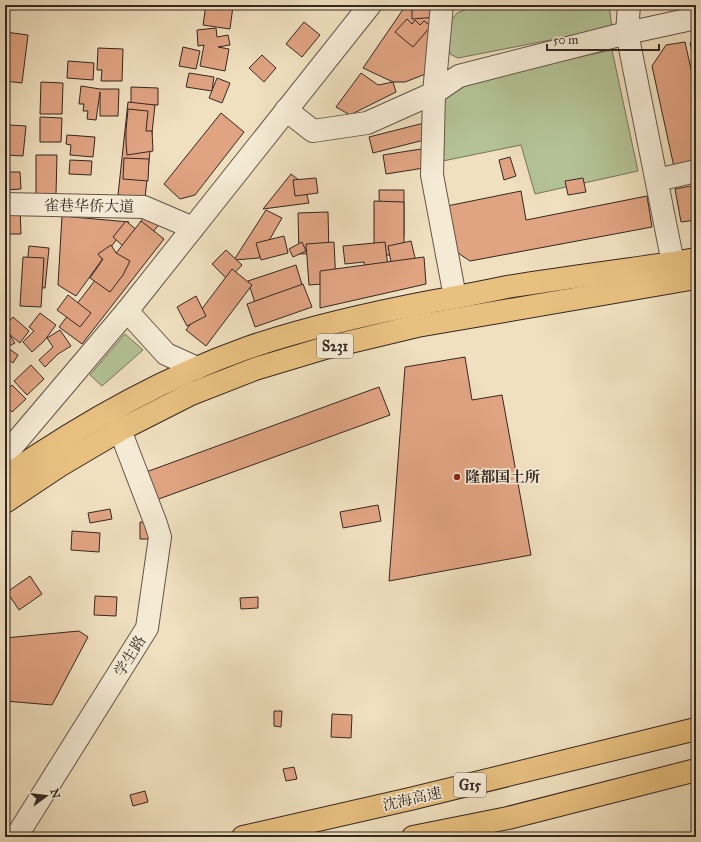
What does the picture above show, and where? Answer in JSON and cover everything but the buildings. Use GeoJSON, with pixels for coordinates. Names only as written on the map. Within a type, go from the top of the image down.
{"type":"FeatureCollection","features":[{"type":"Feature","properties":{"kind":"main road","name":"S231"},"geometry":{"type":"LineString","coordinates":[[5,477],[37,455],[102,415],[197,368],[247,348],[310,329],[384,311],[508,287],[696,259]]}},
{"type":"Feature","properties":{"kind":"main road","name":"S231"},"geometry":{"type":"LineString","coordinates":[[5,502],[59,466],[120,430],[191,394],[255,369],[324,348],[417,326],[696,278]]}},
{"type":"Feature","properties":{"kind":"main road","name":"沈海高速"},"geometry":{"type":"LineString","coordinates":[[243,837],[410,799],[696,729]]}},
{"type":"Feature","properties":{"kind":"main road"},"geometry":{"type":"LineString","coordinates":[[413,837],[508,818],[696,770]]}},
{"type":"Feature","properties":{"kind":"street"},"geometry":{"type":"LineString","coordinates":[[5,455],[127,311],[370,5]]}},
{"type":"Feature","properties":{"kind":"street"},"geometry":{"type":"LineString","coordinates":[[442,5],[434,93],[432,175],[455,297]]}},
{"type":"Feature","properties":{"kind":"street"},"geometry":{"type":"LineString","coordinates":[[629,5],[627,32],[673,263]]}},
{"type":"Feature","properties":{"kind":"street"},"geometry":{"type":"LineString","coordinates":[[286,110],[313,131],[367,124],[434,93],[459,76],[627,32],[696,18]]}},
{"type":"Feature","properties":{"kind":"street"},"geometry":{"type":"LineString","coordinates":[[656,180],[696,171]]}},
{"type":"Feature","properties":{"kind":"street","name":"雀巷华侨大道"},"geometry":{"type":"LineString","coordinates":[[5,204],[144,207],[193,228]]}},
{"type":"Feature","properties":{"kind":"street"},"geometry":{"type":"LineString","coordinates":[[127,311],[166,354],[197,368]]}},
{"type":"Feature","properties":{"kind":"street","name":"学生路"},"geometry":{"type":"LineString","coordinates":[[16,837],[147,628],[160,537],[120,430]]}},
{"type":"Feature","properties":{"kind":"green space"},"geometry":{"type":"Polygon","coordinates":[[[477,5],[609,5],[612,28],[458,58],[450,54],[446,28],[457,13],[477,5]]]}},
{"type":"Feature","properties":{"kind":"green space"},"geometry":{"type":"Polygon","coordinates":[[[612,50],[638,171],[535,194],[521,145],[433,163],[444,93],[450,84],[612,50]]]}},
{"type":"Feature","properties":{"kind":"green space"},"geometry":{"type":"Polygon","coordinates":[[[125,334],[143,350],[102,386],[90,375],[125,334]]]}},
{"type":"Feature","properties":{"kind":"place","name":"隆都国土所"},"geometry":{"type":"Point","coordinates":[457,477]}}]}
